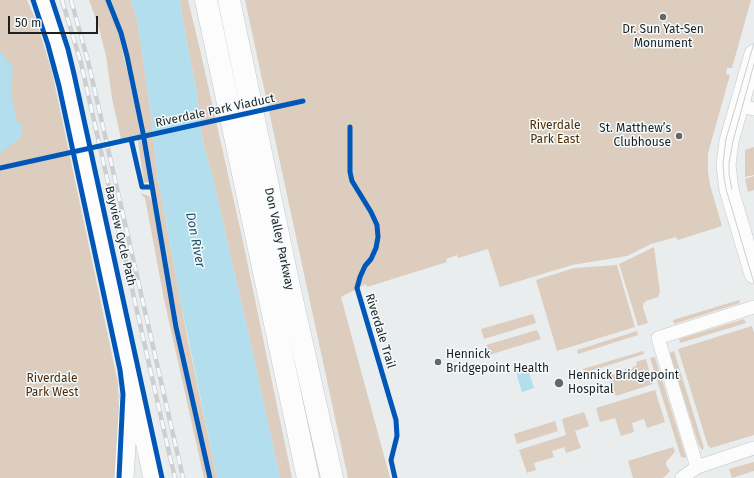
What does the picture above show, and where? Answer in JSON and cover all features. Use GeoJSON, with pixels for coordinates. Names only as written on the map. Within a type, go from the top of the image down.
{"type":"FeatureCollection","features":[{"type":"Feature","properties":{"kind":"highway","name":"Don Valley Parkway"},"geometry":{"type":"LineString","coordinates":[[206,0],[308,478]]}},
{"type":"Feature","properties":{"kind":"highway","name":"Don Valley Parkway"},"geometry":{"type":"LineString","coordinates":[[229,0],[287,277],[332,478]]}},
{"type":"Feature","properties":{"kind":"main road"},"geometry":{"type":"LineString","coordinates":[[43,0],[55,36],[69,88],[153,478]]}},
{"type":"Feature","properties":{"kind":"main road"},"geometry":{"type":"LineString","coordinates":[[754,54],[746,108],[727,149],[726,173],[729,190],[754,274]]}},
{"type":"Feature","properties":{"kind":"main road"},"geometry":{"type":"LineString","coordinates":[[124,478],[129,412],[130,369]]}},
{"type":"Feature","properties":{"kind":"street"},"geometry":{"type":"LineString","coordinates":[[697,467],[658,338],[754,307]]}},
{"type":"Feature","properties":{"kind":"street"},"geometry":{"type":"LineString","coordinates":[[682,478],[697,467],[754,448]]}},
{"type":"Feature","properties":{"kind":"green space","name":"Riverdale Park West"},"geometry":{"type":"Polygon","coordinates":[[[0,0],[27,0],[37,23],[52,72],[118,383],[119,414],[115,478],[0,478],[0,0]]]}},
{"type":"Feature","properties":{"kind":"green space"},"geometry":{"type":"Polygon","coordinates":[[[89,0],[106,0],[118,31],[136,111],[149,182],[144,183],[137,135],[121,139],[112,98],[106,56],[99,28],[89,0]]]}},
{"type":"Feature","properties":{"kind":"green space"},"geometry":{"type":"Polygon","coordinates":[[[111,0],[131,0],[137,19],[151,115],[157,173],[188,341],[217,478],[212,478],[181,340],[130,61],[123,32],[111,0]]]}},
{"type":"Feature","properties":{"kind":"green space"},"geometry":{"type":"Polygon","coordinates":[[[180,0],[188,0],[201,54],[242,237],[292,478],[280,478],[211,170],[203,144],[197,94],[180,0]]]}},
{"type":"Feature","properties":{"kind":"green space","name":"Riverdale Park East"},"geometry":{"type":"Polygon","coordinates":[[[245,0],[751,0],[732,68],[727,68],[726,74],[730,75],[708,153],[710,185],[722,226],[678,240],[676,237],[651,244],[627,256],[572,265],[500,287],[488,249],[458,258],[457,255],[446,259],[447,262],[367,287],[366,284],[341,297],[390,478],[348,478],[245,0]]]}},
{"type":"Feature","properties":{"kind":"green space"},"geometry":{"type":"Polygon","coordinates":[[[754,147],[754,175],[745,177],[745,150],[754,147]]]}},
{"type":"Feature","properties":{"kind":"green space"},"geometry":{"type":"Polygon","coordinates":[[[754,176],[754,190],[748,192],[745,179],[754,176]]]}},
{"type":"Feature","properties":{"kind":"green space"},"geometry":{"type":"Polygon","coordinates":[[[140,193],[149,196],[153,203],[176,333],[208,478],[204,478],[164,299],[145,198],[140,193]]]}},
{"type":"Feature","properties":{"kind":"green space"},"geometry":{"type":"Polygon","coordinates":[[[654,247],[660,292],[658,297],[646,301],[643,304],[648,323],[638,326],[619,264],[654,247]]]}},
{"type":"Feature","properties":{"kind":"green space"},"geometry":{"type":"Polygon","coordinates":[[[617,265],[635,327],[557,351],[536,280],[574,268],[617,265]]]}},
{"type":"Feature","properties":{"kind":"green space"},"geometry":{"type":"Polygon","coordinates":[[[739,300],[740,303],[674,324],[673,320],[739,300]]]}},
{"type":"Feature","properties":{"kind":"green space"},"geometry":{"type":"Polygon","coordinates":[[[533,314],[536,323],[484,339],[481,329],[533,314]]]}},
{"type":"Feature","properties":{"kind":"green space"},"geometry":{"type":"Polygon","coordinates":[[[744,319],[746,323],[680,343],[679,339],[744,319]]]}},
{"type":"Feature","properties":{"kind":"green space"},"geometry":{"type":"Polygon","coordinates":[[[752,326],[754,333],[754,435],[711,448],[708,446],[678,349],[752,326]]]}},
{"type":"Feature","properties":{"kind":"green space"},"geometry":{"type":"Polygon","coordinates":[[[537,330],[541,339],[489,355],[486,345],[537,330]]]}},
{"type":"Feature","properties":{"kind":"green space"},"geometry":{"type":"Polygon","coordinates":[[[637,331],[638,335],[578,354],[577,350],[637,331]]]}},
{"type":"Feature","properties":{"kind":"green space"},"geometry":{"type":"Polygon","coordinates":[[[643,351],[644,354],[584,373],[583,369],[643,351]]]}},
{"type":"Feature","properties":{"kind":"green space"},"geometry":{"type":"Polygon","coordinates":[[[674,351],[704,448],[702,450],[699,446],[670,355],[670,353],[674,351]]]}},
{"type":"Feature","properties":{"kind":"green space"},"geometry":{"type":"Polygon","coordinates":[[[655,357],[686,457],[685,458],[681,457],[650,358],[655,357]]]}},
{"type":"Feature","properties":{"kind":"green space"},"geometry":{"type":"Polygon","coordinates":[[[646,359],[653,384],[616,396],[612,393],[613,390],[610,384],[611,383],[609,383],[611,380],[609,374],[617,374],[618,371],[620,375],[620,370],[622,369],[623,371],[626,368],[631,370],[637,365],[636,362],[646,359]]]}},
{"type":"Feature","properties":{"kind":"green space"},"geometry":{"type":"Polygon","coordinates":[[[655,390],[665,422],[647,428],[644,419],[632,423],[634,432],[621,436],[615,418],[600,422],[596,408],[655,390]]]}},
{"type":"Feature","properties":{"kind":"green space"},"geometry":{"type":"Polygon","coordinates":[[[584,412],[589,426],[575,431],[581,448],[566,453],[564,447],[552,451],[554,457],[534,463],[536,470],[527,473],[519,450],[566,435],[562,419],[584,412]]]}},
{"type":"Feature","properties":{"kind":"green space"},"geometry":{"type":"Polygon","coordinates":[[[555,421],[558,431],[517,444],[514,434],[555,421]]]}},
{"type":"Feature","properties":{"kind":"green space"},"geometry":{"type":"Polygon","coordinates":[[[673,447],[675,452],[666,462],[666,465],[670,471],[663,478],[633,478],[628,461],[673,447]]]}},
{"type":"Feature","properties":{"kind":"green space"},"geometry":{"type":"Polygon","coordinates":[[[754,462],[754,471],[732,478],[729,469],[754,462]]]}},
{"type":"Feature","properties":{"kind":"water","name":"Don River"},"geometry":{"type":"Polygon","coordinates":[[[131,0],[180,0],[197,94],[203,144],[211,170],[280,478],[217,478],[181,303],[157,173],[151,115],[137,19],[131,0]]]}},
{"type":"Feature","properties":{"kind":"water"},"geometry":{"type":"Polygon","coordinates":[[[0,51],[13,66],[11,90],[16,120],[21,124],[22,130],[20,138],[0,154],[0,51]]]}},
{"type":"Feature","properties":{"kind":"water"},"geometry":{"type":"Polygon","coordinates":[[[527,366],[534,388],[522,392],[515,369],[527,366]]]}},
{"type":"Feature","properties":{"kind":"tram line"},"geometry":{"type":"LineString","coordinates":[[754,43],[726,139],[723,163],[726,189],[754,283]]}},
{"type":"Feature","properties":{"kind":"tram line"},"geometry":{"type":"LineString","coordinates":[[732,189],[729,174],[729,163],[733,141],[754,64]]}},
{"type":"Feature","properties":{"kind":"railway"},"geometry":{"type":"LineString","coordinates":[[62,0],[81,63],[175,478]]}},
{"type":"Feature","properties":{"kind":"railway"},"geometry":{"type":"LineString","coordinates":[[71,0],[88,61],[183,478]]}},
{"type":"Feature","properties":{"kind":"cycle path"},"geometry":{"type":"LineString","coordinates":[[33,0],[48,45],[59,86],[120,370],[123,394],[119,478]]}},
{"type":"Feature","properties":{"kind":"cycle path","name":"Bayview Cycle Path"},"geometry":{"type":"LineString","coordinates":[[52,0],[68,49],[74,74],[162,478]]}},
{"type":"Feature","properties":{"kind":"cycle path"},"geometry":{"type":"LineString","coordinates":[[108,0],[121,33],[127,56],[143,133],[176,327],[210,478]]}},
{"type":"Feature","properties":{"kind":"cycle path","name":"Riverdale Park Viaduct"},"geometry":{"type":"LineString","coordinates":[[0,168],[303,101]]}},
{"type":"Feature","properties":{"kind":"cycle path","name":"Riverdale Trail"},"geometry":{"type":"LineString","coordinates":[[350,127],[350,172],[352,181],[371,212],[377,225],[378,237],[376,248],[371,259],[365,266],[357,288],[396,420],[397,436],[391,460],[395,478]]}},
{"type":"Feature","properties":{"kind":"cycle path"},"geometry":{"type":"LineString","coordinates":[[131,139],[142,187],[151,187]]}},
{"type":"Feature","properties":{"kind":"place","name":"Dr. Sun Yat-Sen Monument"},"geometry":{"type":"Point","coordinates":[663,17]}},
{"type":"Feature","properties":{"kind":"place","name":"St. Matthew’s Clubhouse"},"geometry":{"type":"Point","coordinates":[679,136]}},
{"type":"Feature","properties":{"kind":"place","name":"Hennick Bridgepoint Health"},"geometry":{"type":"Point","coordinates":[438,362]}},
{"type":"Feature","properties":{"kind":"place","name":"Hennick Bridgepoint Hospital"},"geometry":{"type":"Point","coordinates":[559,383]}}]}
